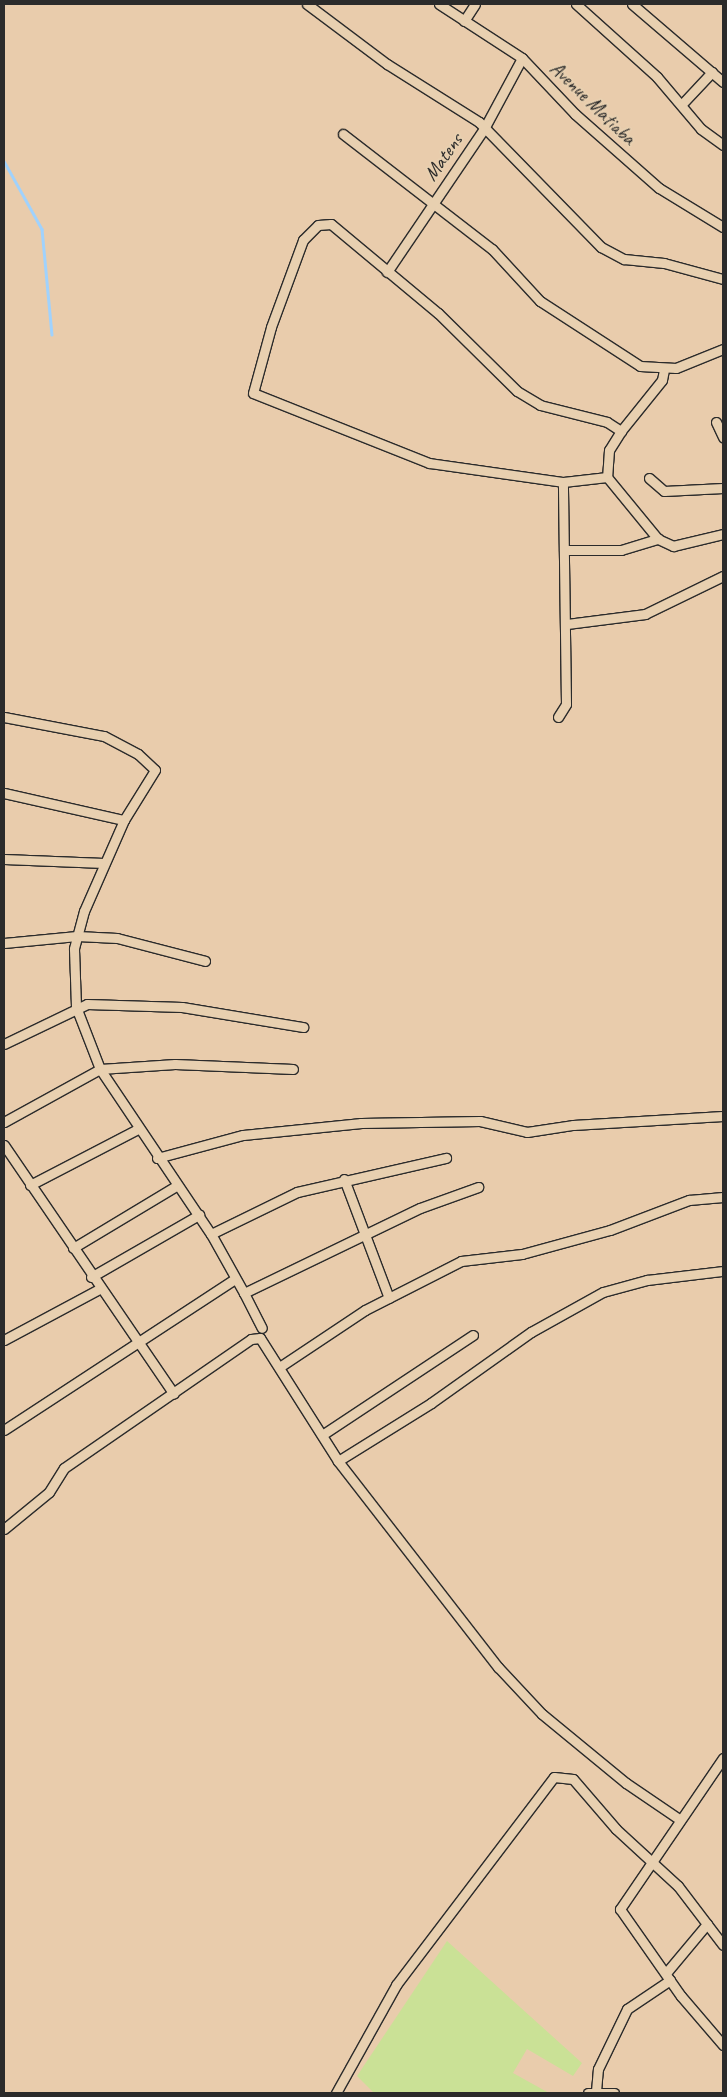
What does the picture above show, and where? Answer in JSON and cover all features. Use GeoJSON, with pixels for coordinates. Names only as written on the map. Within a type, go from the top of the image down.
{"type":"FeatureCollection","features":[{"type":"Feature","properties":{"kind":"street"},"geometry":{"type":"LineString","coordinates":[[308,4],[387,64],[485,127],[491,139],[601,247],[624,259],[664,263],[723,280]]}},
{"type":"Feature","properties":{"kind":"street","name":"Avenue Matiaba"},"geometry":{"type":"LineString","coordinates":[[439,4],[522,58],[574,114],[644,176],[723,227]]}},
{"type":"Feature","properties":{"kind":"street"},"geometry":{"type":"LineString","coordinates":[[464,20],[475,4]]}},
{"type":"Feature","properties":{"kind":"street"},"geometry":{"type":"LineString","coordinates":[[576,4],[682,104],[701,129],[723,145]]}},
{"type":"Feature","properties":{"kind":"street"},"geometry":{"type":"LineString","coordinates":[[632,4],[723,82]]}},
{"type":"Feature","properties":{"kind":"street","name":"Matens"},"geometry":{"type":"LineString","coordinates":[[387,272],[485,127],[522,58]]}},
{"type":"Feature","properties":{"kind":"street"},"geometry":{"type":"LineString","coordinates":[[682,104],[712,72]]}},
{"type":"Feature","properties":{"kind":"street"},"geometry":{"type":"LineString","coordinates":[[343,134],[492,249],[552,311],[640,366],[664,370],[723,349]]}},
{"type":"Feature","properties":{"kind":"street"},"geometry":{"type":"LineString","coordinates":[[607,477],[563,482],[429,463],[253,393],[294,261],[311,230],[330,224],[464,336],[517,391],[540,405],[607,422],[621,431]]}},
{"type":"Feature","properties":{"kind":"street"},"geometry":{"type":"LineString","coordinates":[[664,370],[662,380],[621,431],[609,450],[607,477],[658,539],[674,546],[723,534]]}},
{"type":"Feature","properties":{"kind":"street"},"geometry":{"type":"LineString","coordinates":[[716,422],[723,437]]}},
{"type":"Feature","properties":{"kind":"street"},"geometry":{"type":"LineString","coordinates":[[649,478],[664,490],[723,488]]}},
{"type":"Feature","properties":{"kind":"street"},"geometry":{"type":"LineString","coordinates":[[558,717],[566,704],[567,624],[563,482]]}},
{"type":"Feature","properties":{"kind":"street"},"geometry":{"type":"LineString","coordinates":[[564,550],[621,550],[658,539]]}},
{"type":"Feature","properties":{"kind":"street"},"geometry":{"type":"LineString","coordinates":[[567,624],[645,614],[723,576]]}},
{"type":"Feature","properties":{"kind":"street"},"geometry":{"type":"LineString","coordinates":[[4,717],[104,736],[154,766],[156,774],[124,820],[104,863],[77,936],[76,1007],[100,1069],[157,1158],[211,1234],[262,1328]]}},
{"type":"Feature","properties":{"kind":"street"},"geometry":{"type":"LineString","coordinates":[[4,793],[124,820]]}},
{"type":"Feature","properties":{"kind":"street"},"geometry":{"type":"LineString","coordinates":[[4,859],[104,863]]}},
{"type":"Feature","properties":{"kind":"street"},"geometry":{"type":"LineString","coordinates":[[4,943],[77,936],[137,940],[205,961]]}},
{"type":"Feature","properties":{"kind":"street"},"geometry":{"type":"LineString","coordinates":[[4,1044],[76,1007],[87,1004],[182,1007],[303,1027]]}},
{"type":"Feature","properties":{"kind":"street"},"geometry":{"type":"LineString","coordinates":[[4,1122],[100,1069],[174,1064],[293,1070]]}},
{"type":"Feature","properties":{"kind":"street"},"geometry":{"type":"LineString","coordinates":[[157,1158],[243,1135],[361,1123],[480,1121],[527,1132],[580,1124],[723,1116]]}},
{"type":"Feature","properties":{"kind":"street"},"geometry":{"type":"LineString","coordinates":[[30,1184],[138,1129]]}},
{"type":"Feature","properties":{"kind":"street"},"geometry":{"type":"LineString","coordinates":[[4,1145],[99,1289],[138,1340],[174,1394]]}},
{"type":"Feature","properties":{"kind":"street"},"geometry":{"type":"LineString","coordinates":[[211,1234],[289,1195],[344,1179],[446,1158]]}},
{"type":"Feature","properties":{"kind":"street"},"geometry":{"type":"LineString","coordinates":[[344,1179],[363,1237],[389,1298]]}},
{"type":"Feature","properties":{"kind":"street"},"geometry":{"type":"LineString","coordinates":[[73,1248],[176,1186]]}},
{"type":"Feature","properties":{"kind":"street"},"geometry":{"type":"LineString","coordinates":[[244,1293],[420,1208],[478,1187]]}},
{"type":"Feature","properties":{"kind":"street"},"geometry":{"type":"LineString","coordinates":[[281,1366],[389,1298],[470,1258],[522,1254],[610,1230],[689,1200],[723,1197]]}},
{"type":"Feature","properties":{"kind":"street"},"geometry":{"type":"LineString","coordinates":[[91,1277],[199,1216]]}},
{"type":"Feature","properties":{"kind":"street"},"geometry":{"type":"LineString","coordinates":[[338,1460],[416,1413],[531,1332],[603,1292],[648,1280],[723,1271]]}},
{"type":"Feature","properties":{"kind":"street"},"geometry":{"type":"LineString","coordinates":[[4,1430],[138,1340],[235,1279]]}},
{"type":"Feature","properties":{"kind":"street"},"geometry":{"type":"LineString","coordinates":[[4,1340],[99,1289]]}},
{"type":"Feature","properties":{"kind":"street"},"geometry":{"type":"LineString","coordinates":[[322,1435],[473,1335]]}},
{"type":"Feature","properties":{"kind":"street"},"geometry":{"type":"LineString","coordinates":[[4,1530],[49,1492],[64,1468],[254,1338],[263,1340],[338,1460],[463,1626],[542,1714],[626,1783],[679,1820]]}},
{"type":"Feature","properties":{"kind":"street"},"geometry":{"type":"LineString","coordinates":[[723,1760],[650,1861],[620,1909],[668,1976],[723,2045]]}},
{"type":"Feature","properties":{"kind":"street"},"geometry":{"type":"LineString","coordinates":[[336,2093],[396,1986],[554,1776],[573,1779],[650,1861],[678,1886],[723,1945]]}},
{"type":"Feature","properties":{"kind":"street"},"geometry":{"type":"LineString","coordinates":[[614,2093],[592,2092],[598,2069],[623,2014],[668,1976],[707,1924]]}},
{"type":"Feature","properties":{"kind":"green space"},"geometry":{"type":"Polygon","coordinates":[[[447,1941],[582,2063],[573,2076],[527,2049],[513,2073],[549,2093],[374,2093],[357,2076],[447,1941]]]}},
{"type":"Feature","properties":{"kind":"waterway"},"geometry":{"type":"LineString","coordinates":[[4,161],[42,229],[52,335]]}}]}
